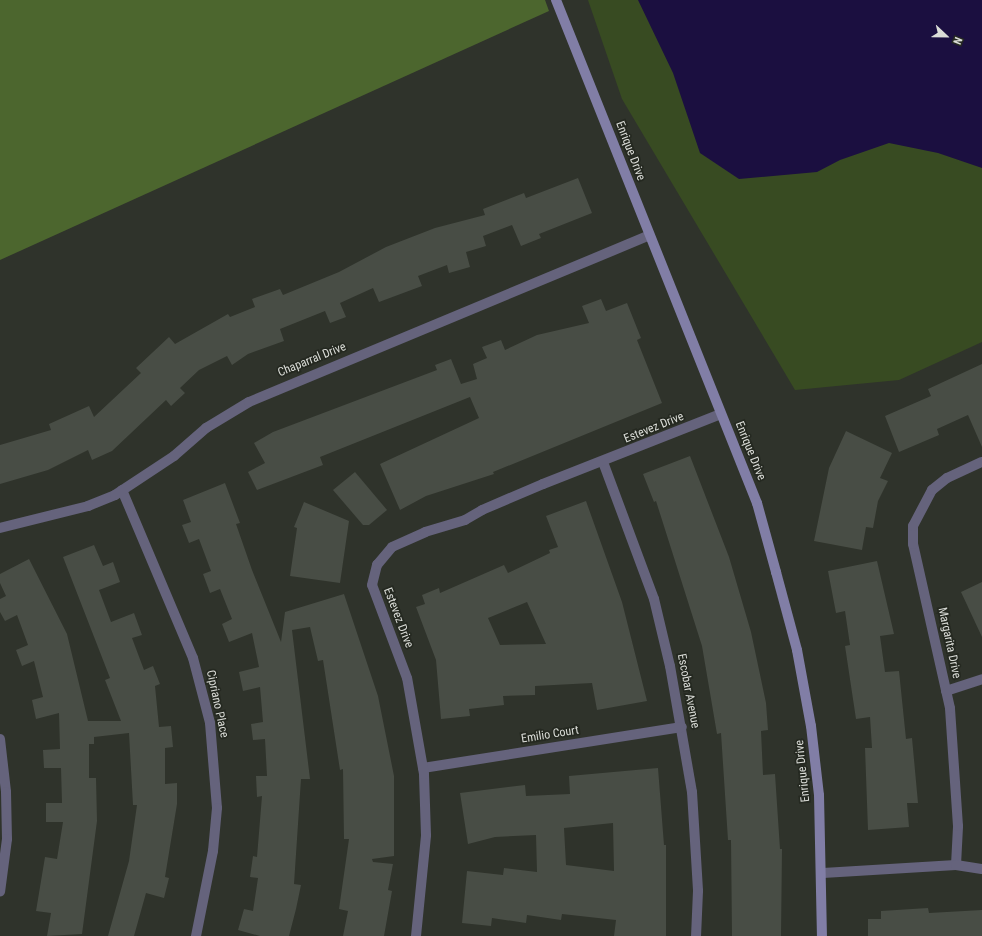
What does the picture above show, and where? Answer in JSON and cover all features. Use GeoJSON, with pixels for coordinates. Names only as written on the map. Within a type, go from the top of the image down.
{"type":"FeatureCollection","features":[{"type":"Feature","properties":{"kind":"street","name":"Enrique Drive"},"geometry":{"type":"LineString","coordinates":[[556,0],[648,236],[757,503],[797,650],[819,795],[823,873],[822,936]]}},
{"type":"Feature","properties":{"kind":"street","name":"Chaparral Drive"},"geometry":{"type":"LineString","coordinates":[[0,528],[88,506],[122,490],[174,456],[206,428],[249,402],[648,236]]}},
{"type":"Feature","properties":{"kind":"street","name":"Estevez Drive"},"geometry":{"type":"LineString","coordinates":[[416,936],[426,836],[423,768],[407,678],[372,585],[377,565],[383,555],[399,544],[465,520],[482,510],[721,414]]}},
{"type":"Feature","properties":{"kind":"street","name":"Escobar Avenue"},"geometry":{"type":"LineString","coordinates":[[603,462],[654,599],[682,727],[696,836],[696,936]]}},
{"type":"Feature","properties":{"kind":"street","name":"Margarita Drive"},"geometry":{"type":"LineString","coordinates":[[956,865],[955,775],[946,690],[913,544],[913,526],[932,490],[947,478],[982,462]]}},
{"type":"Feature","properties":{"kind":"street","name":"Cipriano Place"},"geometry":{"type":"LineString","coordinates":[[122,490],[193,658],[210,724],[217,808],[214,851],[196,936]]}},
{"type":"Feature","properties":{"kind":"street"},"geometry":{"type":"LineString","coordinates":[[946,690],[982,679]]}},
{"type":"Feature","properties":{"kind":"street","name":"Emilio Court"},"geometry":{"type":"LineString","coordinates":[[423,768],[682,727]]}},
{"type":"Feature","properties":{"kind":"street"},"geometry":{"type":"LineString","coordinates":[[0,739],[6,792],[7,839],[0,892]]}},
{"type":"Feature","properties":{"kind":"street"},"geometry":{"type":"LineString","coordinates":[[823,873],[956,865],[982,869]]}},
{"type":"Feature","properties":{"kind":"green space"},"geometry":{"type":"Polygon","coordinates":[[[0,0],[545,0],[549,11],[0,260],[0,0]]]}},
{"type":"Feature","properties":{"kind":"green space"},"geometry":{"type":"Polygon","coordinates":[[[588,0],[982,0],[982,342],[899,380],[795,390],[622,99],[588,0]]]}},
{"type":"Feature","properties":{"kind":"shaded area"},"geometry":{"type":"Polygon","coordinates":[[[638,0],[982,0],[982,168],[938,153],[889,143],[840,160],[817,172],[739,179],[700,153],[673,73],[638,0]]]}},
{"type":"Feature","properties":{"kind":"building"},"geometry":{"type":"Polygon","coordinates":[[[578,178],[592,213],[539,234],[541,238],[521,246],[512,225],[483,236],[486,246],[466,252],[470,267],[449,273],[447,265],[418,276],[422,286],[379,302],[373,288],[340,303],[346,317],[330,323],[325,311],[280,329],[284,341],[248,354],[232,365],[227,356],[199,370],[180,388],[185,393],[171,406],[166,400],[112,451],[92,460],[88,450],[48,470],[0,484],[0,445],[51,430],[49,424],[89,406],[94,417],[141,373],[136,368],[169,337],[175,344],[228,314],[230,317],[255,307],[252,299],[280,289],[283,295],[339,272],[386,247],[435,228],[485,215],[483,209],[524,193],[526,198],[578,178]]]}},
{"type":"Feature","properties":{"kind":"building"},"geometry":{"type":"Polygon","coordinates":[[[601,299],[606,311],[627,303],[641,338],[637,340],[662,403],[493,472],[494,474],[426,496],[400,510],[380,464],[479,418],[470,397],[320,457],[323,465],[257,490],[248,472],[265,463],[254,443],[273,432],[437,370],[435,365],[451,359],[461,384],[477,379],[473,364],[487,358],[482,347],[501,340],[505,350],[537,335],[589,323],[582,306],[601,299]]]}},
{"type":"Feature","properties":{"kind":"building"},"geometry":{"type":"Polygon","coordinates":[[[982,364],[982,447],[968,415],[937,429],[939,435],[899,452],[885,416],[931,396],[928,389],[982,364]]]}},
{"type":"Feature","properties":{"kind":"building"},"geometry":{"type":"Polygon","coordinates":[[[846,431],[892,453],[880,478],[888,481],[878,501],[873,528],[866,527],[862,550],[814,541],[829,468],[846,431]]]}},
{"type":"Feature","properties":{"kind":"building"},"geometry":{"type":"Polygon","coordinates":[[[690,456],[729,557],[751,632],[766,703],[768,730],[761,731],[763,775],[775,774],[780,849],[782,849],[781,936],[732,936],[731,840],[728,840],[721,733],[717,734],[702,646],[656,501],[654,502],[643,474],[690,456]]]}},
{"type":"Feature","properties":{"kind":"building"},"geometry":{"type":"Polygon","coordinates":[[[355,472],[387,510],[369,525],[363,525],[333,490],[355,472]]]}},
{"type":"Feature","properties":{"kind":"building"},"geometry":{"type":"Polygon","coordinates":[[[225,483],[240,523],[236,524],[252,570],[281,642],[285,612],[344,594],[378,696],[394,776],[394,856],[372,859],[373,862],[393,864],[388,890],[392,891],[384,936],[343,936],[348,911],[339,909],[349,839],[344,839],[343,769],[340,770],[323,660],[318,661],[310,627],[292,630],[310,779],[301,779],[294,884],[301,885],[296,909],[289,936],[260,936],[238,930],[244,909],[253,911],[258,878],[250,877],[253,856],[257,857],[262,796],[257,797],[256,776],[267,776],[265,739],[253,740],[251,724],[263,722],[260,687],[243,691],[239,672],[259,667],[252,633],[229,642],[222,624],[232,619],[220,589],[210,593],[203,574],[211,571],[199,539],[189,543],[182,525],[191,522],[183,500],[225,483]]]}},
{"type":"Feature","properties":{"kind":"building"},"geometry":{"type":"Polygon","coordinates":[[[586,501],[622,602],[647,701],[597,710],[592,683],[535,686],[535,695],[503,696],[504,705],[469,709],[470,716],[441,719],[436,660],[416,607],[425,604],[422,595],[439,588],[440,593],[504,565],[508,573],[550,553],[549,550],[558,547],[546,516],[586,501]],[[527,602],[488,618],[500,645],[546,644],[527,602]]]}},
{"type":"Feature","properties":{"kind":"building"},"geometry":{"type":"Polygon","coordinates":[[[304,502],[349,521],[340,583],[290,576],[297,528],[294,527],[304,502]]]}},
{"type":"Feature","properties":{"kind":"building"},"geometry":{"type":"Polygon","coordinates":[[[94,545],[103,566],[113,562],[120,582],[99,590],[111,622],[134,613],[142,635],[132,638],[144,670],[153,666],[160,684],[155,686],[159,727],[171,726],[173,747],[165,748],[165,784],[177,783],[177,804],[165,877],[169,878],[164,898],[146,893],[134,936],[108,936],[129,861],[137,805],[133,805],[129,733],[94,737],[94,744],[89,744],[89,778],[96,778],[97,821],[82,934],[47,936],[51,913],[36,911],[45,857],[57,859],[63,822],[46,822],[46,803],[62,803],[61,768],[44,768],[43,750],[60,749],[59,713],[36,719],[32,700],[43,697],[34,661],[22,666],[16,650],[28,645],[17,615],[5,621],[0,612],[0,599],[6,596],[0,583],[0,574],[29,559],[67,634],[88,721],[121,721],[105,680],[110,678],[63,557],[94,545]]]}},
{"type":"Feature","properties":{"kind":"building"},"geometry":{"type":"Polygon","coordinates":[[[877,561],[894,634],[880,636],[885,672],[899,671],[906,739],[912,738],[918,803],[907,803],[909,827],[868,830],[865,748],[872,748],[870,717],[856,719],[845,646],[850,645],[845,611],[836,613],[828,571],[877,561]]]}},
{"type":"Feature","properties":{"kind":"building"},"geometry":{"type":"Polygon","coordinates":[[[982,582],[982,637],[961,592],[982,582]]]}},
{"type":"Feature","properties":{"kind":"building"},"geometry":{"type":"Polygon","coordinates":[[[658,768],[664,845],[666,845],[666,936],[614,936],[616,920],[562,914],[561,920],[527,915],[526,923],[492,918],[491,926],[462,923],[467,871],[503,875],[504,868],[537,872],[536,835],[495,837],[468,844],[460,793],[525,785],[526,796],[570,794],[569,776],[658,768]],[[613,823],[564,828],[566,865],[614,871],[613,823]]]}},
{"type":"Feature","properties":{"kind":"building"},"geometry":{"type":"Polygon","coordinates":[[[928,908],[929,913],[982,910],[982,936],[868,936],[868,919],[881,919],[881,911],[928,908]]]}}]}
